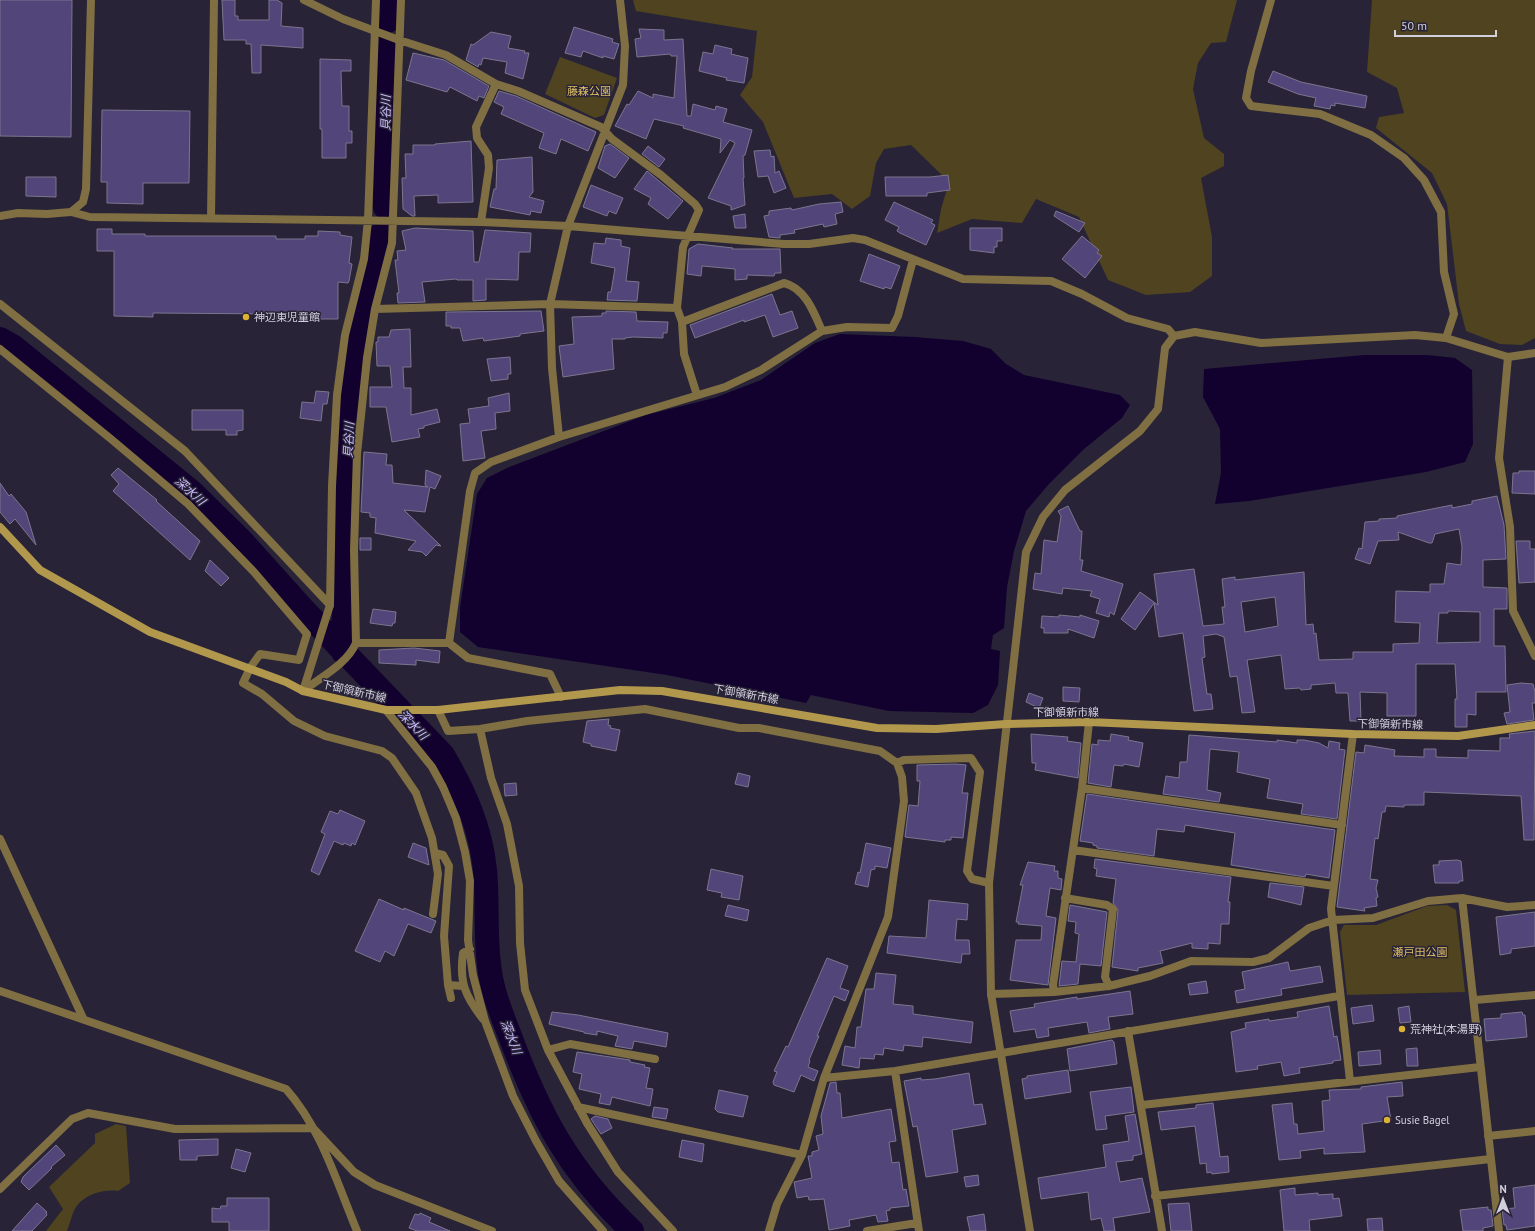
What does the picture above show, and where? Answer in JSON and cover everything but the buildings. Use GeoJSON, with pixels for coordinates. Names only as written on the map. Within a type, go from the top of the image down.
{"type":"FeatureCollection","features":[{"type":"Feature","properties":{"kind":"main road","name":"下御領新市線"},"geometry":{"type":"LineString","coordinates":[[0,527],[40,570],[150,632],[250,668],[286,682],[303,691],[386,710],[438,710],[620,690],[662,691],[877,728],[936,729],[1006,724],[1088,722],[1353,734],[1458,736],[1535,725]]}},
{"type":"Feature","properties":{"kind":"street"},"geometry":{"type":"LineString","coordinates":[[71,212],[83,202],[86,189],[91,0]]}},
{"type":"Feature","properties":{"kind":"street"},"geometry":{"type":"LineString","coordinates":[[210,218],[214,0]]}},
{"type":"Feature","properties":{"kind":"street"},"geometry":{"type":"LineString","coordinates":[[304,0],[343,19],[399,40],[446,55],[496,84],[518,91],[601,127],[612,139],[661,175],[695,204],[699,210],[683,247],[677,308],[682,322],[684,354],[698,395]]}},
{"type":"Feature","properties":{"kind":"street"},"geometry":{"type":"LineString","coordinates":[[303,691],[330,605],[332,486],[337,395],[345,335],[364,259],[368,220],[376,0]]}},
{"type":"Feature","properties":{"kind":"street"},"geometry":{"type":"LineString","coordinates":[[303,691],[340,663],[352,651],[356,643],[354,550],[357,454],[367,358],[375,309],[392,243],[401,0]]}},
{"type":"Feature","properties":{"kind":"street"},"geometry":{"type":"LineString","coordinates":[[559,438],[552,368],[550,304],[568,226],[623,85],[625,46],[620,0]]}},
{"type":"Feature","properties":{"kind":"street"},"geometry":{"type":"LineString","coordinates":[[1271,0],[1251,71],[1246,98],[1247,102],[1251,106],[1320,114],[1372,135],[1404,158],[1424,180],[1441,212],[1444,272],[1454,314],[1446,338]]}},
{"type":"Feature","properties":{"kind":"street"},"geometry":{"type":"LineString","coordinates":[[481,222],[489,168],[488,155],[477,138],[476,127],[496,84]]}},
{"type":"Feature","properties":{"kind":"street"},"geometry":{"type":"LineString","coordinates":[[0,216],[18,213],[47,214],[71,212],[90,217],[481,222],[568,226],[784,244],[809,244],[853,238],[865,240],[963,279],[1051,281],[1082,294],[1127,318],[1168,329],[1174,336]]}},
{"type":"Feature","properties":{"kind":"street"},"geometry":{"type":"LineString","coordinates":[[449,643],[470,491],[475,473],[492,462],[559,438],[725,387],[761,370],[822,331],[847,327],[892,328],[898,316],[913,260]]}},
{"type":"Feature","properties":{"kind":"street"},"geometry":{"type":"LineString","coordinates":[[682,322],[784,283],[795,286],[802,294],[815,315],[822,331]]}},
{"type":"Feature","properties":{"kind":"street"},"geometry":{"type":"LineString","coordinates":[[0,304],[185,451],[330,605]]}},
{"type":"Feature","properties":{"kind":"street"},"geometry":{"type":"LineString","coordinates":[[375,309],[550,304],[677,308]]}},
{"type":"Feature","properties":{"kind":"street"},"geometry":{"type":"LineString","coordinates":[[1030,1231],[991,994],[989,883],[1026,552],[1043,516],[1065,490],[1140,431],[1158,409],[1165,348],[1174,336],[1195,332],[1261,343],[1416,335],[1446,338],[1508,357],[1535,353]]}},
{"type":"Feature","properties":{"kind":"street"},"geometry":{"type":"LineString","coordinates":[[0,349],[188,504],[254,572],[307,634],[299,660],[260,654],[250,668],[243,683],[262,694],[294,721],[324,736],[382,751],[392,758],[416,793],[425,813],[432,838],[438,874],[434,914]]}},
{"type":"Feature","properties":{"kind":"street"},"geometry":{"type":"LineString","coordinates":[[1508,357],[1499,458],[1510,527],[1513,611],[1532,642],[1535,656]]}},
{"type":"Feature","properties":{"kind":"street"},"geometry":{"type":"LineString","coordinates":[[356,643],[449,643],[468,658],[550,674],[561,697]]}},
{"type":"Feature","properties":{"kind":"street"},"geometry":{"type":"LineString","coordinates":[[438,710],[448,731],[480,729],[645,708],[739,728],[759,728],[880,751],[897,763],[902,777],[904,800],[888,917],[824,1078],[802,1155],[776,1204],[769,1231]]}},
{"type":"Feature","properties":{"kind":"street"},"geometry":{"type":"LineString","coordinates":[[386,710],[432,767],[444,787],[456,818],[465,852],[470,881],[470,949],[473,975],[485,1021],[514,1096],[536,1141],[559,1181],[603,1231]]}},
{"type":"Feature","properties":{"kind":"street"},"geometry":{"type":"LineString","coordinates":[[1054,992],[1053,985],[1082,788],[1088,722]]}},
{"type":"Feature","properties":{"kind":"street"},"geometry":{"type":"LineString","coordinates":[[480,729],[491,778],[507,824],[519,886],[520,942],[525,990],[548,1050],[578,1107],[618,1172],[672,1231]]}},
{"type":"Feature","properties":{"kind":"street"},"geometry":{"type":"LineString","coordinates":[[1350,1081],[1339,996],[1331,910],[1353,734]]}},
{"type":"Feature","properties":{"kind":"street"},"geometry":{"type":"LineString","coordinates":[[897,763],[904,760],[971,758],[980,772],[967,871],[972,879],[989,883]]}},
{"type":"Feature","properties":{"kind":"street"},"geometry":{"type":"LineString","coordinates":[[1082,788],[1342,825]]}},
{"type":"Feature","properties":{"kind":"street"},"geometry":{"type":"LineString","coordinates":[[0,839],[83,1018]]}},
{"type":"Feature","properties":{"kind":"street"},"geometry":{"type":"LineString","coordinates":[[1073,850],[1334,886]]}},
{"type":"Feature","properties":{"kind":"street"},"geometry":{"type":"LineString","coordinates":[[435,854],[442,855],[449,866],[444,936],[448,985],[451,998]]}},
{"type":"Feature","properties":{"kind":"street"},"geometry":{"type":"LineString","coordinates":[[1065,898],[1107,906],[1113,909],[1105,977],[1109,986]]}},
{"type":"Feature","properties":{"kind":"street"},"geometry":{"type":"LineString","coordinates":[[991,994],[1054,992],[1109,986],[1150,976],[1191,961],[1253,962],[1269,958],[1309,928],[1333,920],[1373,918],[1428,902],[1462,898],[1507,907],[1535,905]]}},
{"type":"Feature","properties":{"kind":"street"},"geometry":{"type":"LineString","coordinates":[[1462,898],[1475,1000],[1480,1067],[1498,1231]]}},
{"type":"Feature","properties":{"kind":"street"},"geometry":{"type":"LineString","coordinates":[[470,949],[463,953],[461,970],[463,986],[470,1003],[485,1021]]}},
{"type":"Feature","properties":{"kind":"street"},"geometry":{"type":"LineString","coordinates":[[448,985],[463,986]]}},
{"type":"Feature","properties":{"kind":"street"},"geometry":{"type":"LineString","coordinates":[[0,991],[83,1018],[286,1089],[298,1103],[313,1128],[357,1231]]}},
{"type":"Feature","properties":{"kind":"street"},"geometry":{"type":"LineString","coordinates":[[1475,1000],[1535,994]]}},
{"type":"Feature","properties":{"kind":"street"},"geometry":{"type":"LineString","coordinates":[[824,1078],[896,1071],[1001,1052],[1339,996]]}},
{"type":"Feature","properties":{"kind":"street"},"geometry":{"type":"LineString","coordinates":[[1128,1031],[1142,1105],[1155,1196],[1162,1231]]}},
{"type":"Feature","properties":{"kind":"street"},"geometry":{"type":"LineString","coordinates":[[548,1050],[570,1044],[655,1059]]}},
{"type":"Feature","properties":{"kind":"street"},"geometry":{"type":"LineString","coordinates":[[1142,1105],[1480,1067]]}},
{"type":"Feature","properties":{"kind":"street"},"geometry":{"type":"LineString","coordinates":[[866,1231],[918,1227],[896,1071]]}},
{"type":"Feature","properties":{"kind":"street"},"geometry":{"type":"LineString","coordinates":[[578,1107],[802,1155]]}},
{"type":"Feature","properties":{"kind":"street"},"geometry":{"type":"LineString","coordinates":[[0,1189],[72,1119],[88,1113],[175,1128],[313,1128],[354,1172],[375,1186],[492,1231]]}},
{"type":"Feature","properties":{"kind":"street"},"geometry":{"type":"LineString","coordinates":[[1488,1136],[1535,1131]]}},
{"type":"Feature","properties":{"kind":"street"},"geometry":{"type":"LineString","coordinates":[[1155,1196],[1491,1159]]}},
{"type":"Feature","properties":{"kind":"green space"},"geometry":{"type":"Polygon","coordinates":[[[633,0],[1237,0],[1226,42],[1211,43],[1198,63],[1193,89],[1204,138],[1224,154],[1224,166],[1201,178],[1212,237],[1212,276],[1190,292],[1146,295],[1108,280],[1079,217],[1036,199],[1022,223],[972,219],[937,233],[941,209],[949,182],[911,145],[884,149],[876,163],[870,196],[852,209],[832,194],[794,198],[763,122],[740,95],[752,77],[757,31],[636,11],[633,0]]]}},
{"type":"Feature","properties":{"kind":"green space"},"geometry":{"type":"Polygon","coordinates":[[[1372,0],[1535,0],[1535,338],[1522,345],[1500,344],[1466,331],[1459,304],[1447,204],[1432,173],[1376,128],[1379,117],[1404,113],[1397,88],[1367,72],[1372,0]]]}},
{"type":"Feature","properties":{"kind":"green space","name":"藤森公園"},"geometry":{"type":"Polygon","coordinates":[[[560,57],[617,78],[604,115],[595,118],[545,94],[560,57]]]}},
{"type":"Feature","properties":{"kind":"green space","name":"瀬戸田公園"},"geometry":{"type":"Polygon","coordinates":[[[1447,905],[1456,910],[1465,992],[1347,995],[1340,932],[1344,925],[1376,925],[1427,906],[1447,905]]]}},
{"type":"Feature","properties":{"kind":"green space"},"geometry":{"type":"Polygon","coordinates":[[[116,1124],[126,1126],[130,1183],[118,1191],[95,1193],[80,1202],[75,1209],[67,1231],[46,1231],[63,1209],[49,1187],[95,1143],[95,1134],[116,1124]]]}},
{"type":"Feature","properties":{"kind":"shaded area"},"geometry":{"type":"Polygon","coordinates":[[[840,334],[915,337],[963,341],[991,349],[1006,364],[1024,375],[1120,395],[1130,405],[1122,418],[1084,449],[1048,485],[1026,511],[1014,551],[1007,587],[1004,628],[993,635],[991,649],[1000,651],[998,685],[988,705],[973,713],[889,711],[811,695],[806,703],[667,675],[478,647],[460,632],[460,608],[477,494],[487,478],[507,468],[646,415],[714,398],[761,380],[815,343],[840,334]]]}},
{"type":"Feature","properties":{"kind":"shaded area"},"geometry":{"type":"Polygon","coordinates":[[[1365,355],[1427,355],[1455,358],[1472,370],[1473,444],[1465,462],[1426,472],[1249,501],[1215,504],[1221,473],[1220,429],[1203,397],[1204,369],[1365,355]]]}},
{"type":"Feature","properties":{"kind":"waterway","name":"貝谷川"},"geometry":{"type":"LineString","coordinates":[[388,21],[390,0]]}},
{"type":"Feature","properties":{"kind":"waterway","name":"貝谷川"},"geometry":{"type":"LineString","coordinates":[[385,207],[387,44]]}},
{"type":"Feature","properties":{"kind":"waterway","name":"貝谷川"},"geometry":{"type":"LineString","coordinates":[[343,652],[346,491],[354,362],[383,231]]}},
{"type":"Feature","properties":{"kind":"waterway","name":"深水川"},"geometry":{"type":"LineString","coordinates":[[0,339],[14,347],[192,492],[242,541],[303,609],[443,755],[458,782],[480,839],[485,870],[487,941],[490,973],[500,1009],[521,1065],[545,1117],[574,1164],[610,1209],[632,1231]]}},
{"type":"Feature","properties":{"kind":"place","name":"神辺東児童館"},"geometry":{"type":"Point","coordinates":[246,317]}},
{"type":"Feature","properties":{"kind":"place","name":"荒神社(本湯野)"},"geometry":{"type":"Point","coordinates":[1402,1029]}},
{"type":"Feature","properties":{"kind":"place","name":"Susie Bagel"},"geometry":{"type":"Point","coordinates":[1387,1120]}}]}
